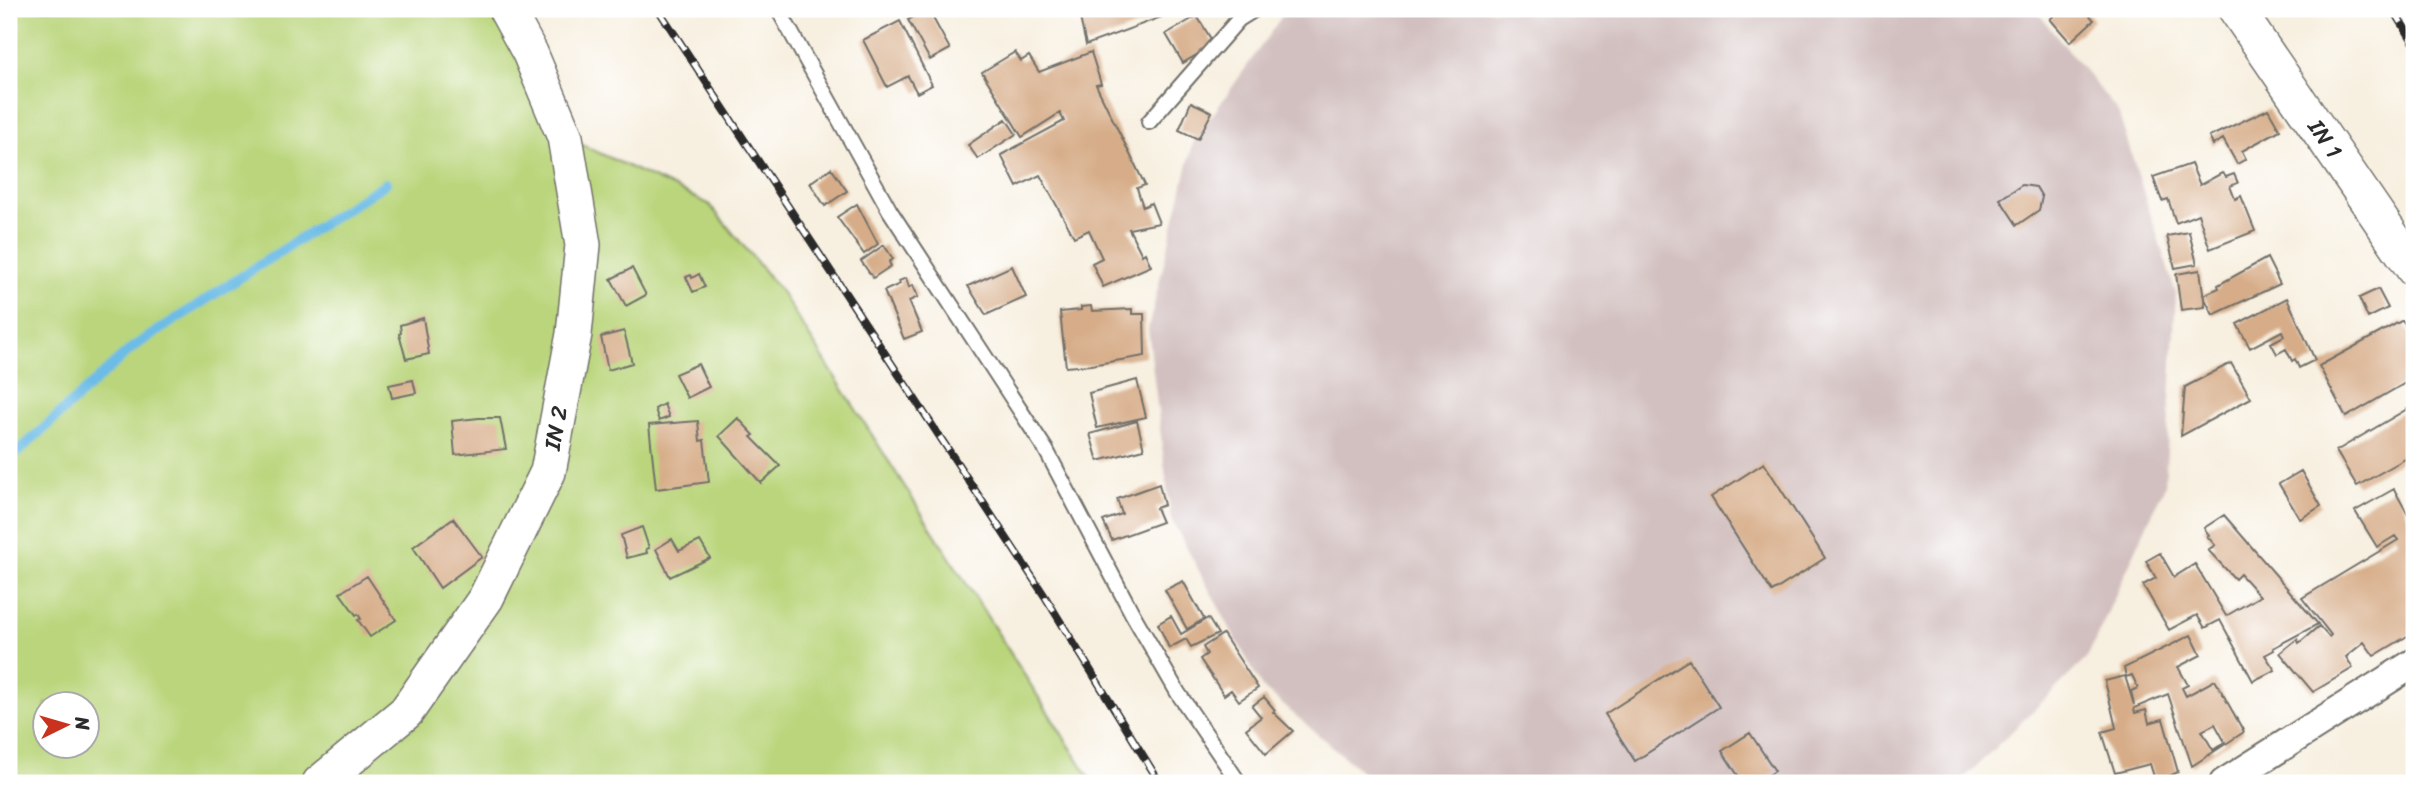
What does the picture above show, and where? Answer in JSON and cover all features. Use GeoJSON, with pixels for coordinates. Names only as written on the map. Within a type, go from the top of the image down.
{"type":"FeatureCollection","features":[{"type":"Feature","properties":{"kind":"street","name":"IN 2"},"geometry":{"type":"LineString","coordinates":[[320,783],[406,712],[486,597],[548,472],[574,334],[583,245],[565,137],[530,53],[506,9]]}},
{"type":"Feature","properties":{"kind":"street","name":"IN 1"},"geometry":{"type":"LineString","coordinates":[[2236,9],[2414,269]]}},
{"type":"Feature","properties":{"kind":"street"},"geometry":{"type":"LineString","coordinates":[[2410,9],[2414,16]]}},
{"type":"Feature","properties":{"kind":"street"},"geometry":{"type":"LineString","coordinates":[[2224,783],[2414,663]]}},
{"type":"Feature","properties":{"kind":"lane"},"geometry":{"type":"LineString","coordinates":[[778,9],[890,211],[1046,450],[1165,670],[1239,783]]}},
{"type":"Feature","properties":{"kind":"lane"},"geometry":{"type":"LineString","coordinates":[[1149,121],[1239,19],[1255,9]]}},
{"type":"Feature","properties":{"kind":"shaded area"},"geometry":{"type":"Polygon","coordinates":[[[1287,9],[2035,9],[2118,112],[2176,294],[2165,485],[2087,658],[1959,783],[1375,783],[1262,687],[1171,519],[1148,329],[1193,143],[1287,9]]]}},
{"type":"Feature","properties":{"kind":"green space"},"geometry":{"type":"Polygon","coordinates":[[[9,9],[506,9],[565,137],[709,204],[780,290],[1093,783],[9,783],[9,9]]]}},
{"type":"Feature","properties":{"kind":"building"},"geometry":{"type":"Polygon","coordinates":[[[928,9],[950,49],[930,60],[908,20],[928,9]]]}},
{"type":"Feature","properties":{"kind":"building"},"geometry":{"type":"Polygon","coordinates":[[[1078,9],[1165,9],[1167,15],[1086,45],[1078,9]]]}},
{"type":"Feature","properties":{"kind":"building"},"geometry":{"type":"Polygon","coordinates":[[[2062,9],[2084,9],[2094,20],[2070,42],[2050,19],[2062,9]]]}},
{"type":"Feature","properties":{"kind":"building"},"geometry":{"type":"Polygon","coordinates":[[[1197,16],[1214,44],[1183,63],[1166,34],[1197,16]]]}},
{"type":"Feature","properties":{"kind":"building"},"geometry":{"type":"Polygon","coordinates":[[[900,21],[932,85],[917,93],[908,76],[887,87],[863,40],[900,21]]]}},
{"type":"Feature","properties":{"kind":"building"},"geometry":{"type":"Polygon","coordinates":[[[1015,52],[1021,61],[1029,56],[1039,72],[1091,52],[1101,84],[1096,85],[1145,185],[1137,188],[1143,207],[1151,203],[1159,223],[1129,229],[1142,255],[1145,253],[1151,266],[1103,287],[1092,263],[1102,258],[1089,230],[1074,237],[1040,175],[1017,187],[1001,155],[1064,121],[1060,113],[1022,137],[982,72],[1015,52]]]}},
{"type":"Feature","properties":{"kind":"building"},"geometry":{"type":"Polygon","coordinates":[[[1191,102],[1212,112],[1198,139],[1179,130],[1191,102]]]}},
{"type":"Feature","properties":{"kind":"building"},"geometry":{"type":"Polygon","coordinates":[[[2268,109],[2280,130],[2242,151],[2246,159],[2237,164],[2223,139],[2213,145],[2209,137],[2268,109]]]}},
{"type":"Feature","properties":{"kind":"building"},"geometry":{"type":"Polygon","coordinates":[[[1006,119],[1016,134],[978,159],[968,145],[1006,119]]]}},
{"type":"Feature","properties":{"kind":"building"},"geometry":{"type":"Polygon","coordinates":[[[2191,164],[2200,185],[2222,173],[2226,177],[2234,174],[2238,183],[2230,186],[2235,199],[2241,196],[2255,231],[2210,249],[2198,214],[2176,223],[2168,199],[2162,201],[2153,177],[2191,164]]]}},
{"type":"Feature","properties":{"kind":"building"},"geometry":{"type":"Polygon","coordinates":[[[831,168],[847,191],[825,206],[810,183],[831,168]]]}},
{"type":"Feature","properties":{"kind":"building"},"geometry":{"type":"Polygon","coordinates":[[[2022,185],[2036,187],[2042,197],[2039,210],[2017,225],[2000,199],[2022,185]]]}},
{"type":"Feature","properties":{"kind":"building"},"geometry":{"type":"Polygon","coordinates":[[[857,204],[878,244],[864,254],[837,217],[857,204]]]}},
{"type":"Feature","properties":{"kind":"building"},"geometry":{"type":"Polygon","coordinates":[[[2189,232],[2197,264],[2175,268],[2167,236],[2189,232]]]}},
{"type":"Feature","properties":{"kind":"building"},"geometry":{"type":"Polygon","coordinates":[[[884,245],[893,259],[889,262],[891,266],[873,278],[861,261],[884,245]]]}},
{"type":"Feature","properties":{"kind":"building"},"geometry":{"type":"Polygon","coordinates":[[[2267,258],[2280,284],[2213,315],[2203,295],[2267,258]]]}},
{"type":"Feature","properties":{"kind":"building"},"geometry":{"type":"Polygon","coordinates":[[[1012,266],[1026,297],[986,315],[968,286],[1012,266]]]}},
{"type":"Feature","properties":{"kind":"building"},"geometry":{"type":"Polygon","coordinates":[[[632,268],[646,295],[626,306],[611,279],[632,268]]]}},
{"type":"Feature","properties":{"kind":"building"},"geometry":{"type":"Polygon","coordinates":[[[2200,270],[2205,307],[2181,310],[2176,274],[2200,270]]]}},
{"type":"Feature","properties":{"kind":"building"},"geometry":{"type":"Polygon","coordinates":[[[699,274],[705,287],[693,292],[686,277],[691,275],[692,278],[699,274]]]}},
{"type":"Feature","properties":{"kind":"building"},"geometry":{"type":"Polygon","coordinates":[[[906,278],[909,287],[913,285],[918,297],[909,301],[922,332],[904,339],[884,291],[900,284],[899,281],[906,278]]]}},
{"type":"Feature","properties":{"kind":"building"},"geometry":{"type":"Polygon","coordinates":[[[2378,289],[2388,308],[2368,318],[2359,298],[2378,289]]]}},
{"type":"Feature","properties":{"kind":"building"},"geometry":{"type":"Polygon","coordinates":[[[2287,298],[2315,360],[2299,368],[2286,349],[2277,354],[2271,343],[2284,336],[2282,331],[2250,348],[2237,324],[2287,298]]]}},
{"type":"Feature","properties":{"kind":"building"},"geometry":{"type":"Polygon","coordinates":[[[1091,306],[1092,311],[1132,309],[1132,314],[1144,314],[1145,356],[1066,367],[1060,312],[1091,306]]]}},
{"type":"Feature","properties":{"kind":"building"},"geometry":{"type":"Polygon","coordinates":[[[423,318],[429,354],[406,359],[399,334],[400,325],[423,318]]]}},
{"type":"Feature","properties":{"kind":"building"},"geometry":{"type":"Polygon","coordinates":[[[2401,321],[2414,339],[2414,378],[2346,417],[2319,366],[2401,321]]]}},
{"type":"Feature","properties":{"kind":"building"},"geometry":{"type":"Polygon","coordinates":[[[624,331],[632,363],[608,370],[601,337],[624,331]]]}},
{"type":"Feature","properties":{"kind":"building"},"geometry":{"type":"Polygon","coordinates":[[[2231,363],[2251,398],[2181,436],[2185,387],[2231,363]]]}},
{"type":"Feature","properties":{"kind":"building"},"geometry":{"type":"Polygon","coordinates":[[[698,364],[709,387],[687,398],[675,374],[698,364]]]}},
{"type":"Feature","properties":{"kind":"building"},"geometry":{"type":"Polygon","coordinates":[[[413,380],[416,393],[392,398],[389,385],[413,380]]]}},
{"type":"Feature","properties":{"kind":"building"},"geometry":{"type":"Polygon","coordinates":[[[1137,380],[1146,417],[1097,428],[1089,393],[1137,380]]]}},
{"type":"Feature","properties":{"kind":"building"},"geometry":{"type":"Polygon","coordinates":[[[664,404],[669,417],[659,421],[655,409],[664,404]]]}},
{"type":"Feature","properties":{"kind":"building"},"geometry":{"type":"Polygon","coordinates":[[[2414,405],[2414,454],[2357,486],[2336,451],[2414,405]]]}},
{"type":"Feature","properties":{"kind":"building"},"geometry":{"type":"Polygon","coordinates":[[[500,418],[506,449],[455,455],[452,421],[500,418]]]}},
{"type":"Feature","properties":{"kind":"building"},"geometry":{"type":"Polygon","coordinates":[[[738,418],[754,435],[751,437],[780,466],[761,483],[719,436],[738,418]]]}},
{"type":"Feature","properties":{"kind":"building"},"geometry":{"type":"Polygon","coordinates":[[[698,421],[700,441],[704,440],[709,482],[656,489],[649,425],[698,421]]]}},
{"type":"Feature","properties":{"kind":"building"},"geometry":{"type":"Polygon","coordinates":[[[1137,421],[1144,449],[1098,461],[1090,434],[1137,421]]]}},
{"type":"Feature","properties":{"kind":"building"},"geometry":{"type":"Polygon","coordinates":[[[1764,463],[1825,558],[1772,592],[1711,497],[1764,463]]]}},
{"type":"Feature","properties":{"kind":"building"},"geometry":{"type":"Polygon","coordinates":[[[2301,471],[2321,506],[2300,519],[2279,484],[2301,471]]]}},
{"type":"Feature","properties":{"kind":"building"},"geometry":{"type":"Polygon","coordinates":[[[1159,484],[1164,505],[1156,508],[1162,522],[1112,540],[1103,521],[1122,514],[1117,499],[1159,484]]]}},
{"type":"Feature","properties":{"kind":"building"},"geometry":{"type":"Polygon","coordinates":[[[2394,489],[2414,526],[2414,605],[2411,608],[2414,612],[2414,632],[2374,656],[2364,642],[2346,657],[2353,668],[2313,692],[2280,653],[2297,639],[2299,643],[2319,626],[2329,637],[2331,635],[2302,598],[2398,540],[2395,536],[2377,547],[2355,511],[2394,489]]]}},
{"type":"Feature","properties":{"kind":"building"},"geometry":{"type":"Polygon","coordinates":[[[2224,515],[2318,624],[2265,655],[2275,670],[2253,681],[2220,620],[2205,628],[2197,615],[2169,630],[2143,585],[2156,578],[2146,561],[2160,553],[2174,577],[2195,564],[2226,616],[2260,596],[2240,574],[2235,579],[2208,550],[2215,545],[2204,528],[2224,515]]]}},
{"type":"Feature","properties":{"kind":"building"},"geometry":{"type":"Polygon","coordinates":[[[453,518],[482,557],[440,588],[413,547],[453,518]]]}},
{"type":"Feature","properties":{"kind":"building"},"geometry":{"type":"Polygon","coordinates":[[[642,527],[649,548],[646,549],[647,553],[627,558],[621,535],[642,527]]]}},
{"type":"Feature","properties":{"kind":"building"},"geometry":{"type":"Polygon","coordinates":[[[672,539],[679,551],[700,541],[710,558],[670,577],[656,549],[672,539]]]}},
{"type":"Feature","properties":{"kind":"building"},"geometry":{"type":"Polygon","coordinates":[[[367,576],[396,620],[370,637],[358,620],[361,619],[358,614],[356,615],[340,593],[367,576]]]}},
{"type":"Feature","properties":{"kind":"building"},"geometry":{"type":"Polygon","coordinates":[[[1183,581],[1204,619],[1187,629],[1165,590],[1183,581]]]}},
{"type":"Feature","properties":{"kind":"building"},"geometry":{"type":"Polygon","coordinates":[[[1171,616],[1181,634],[1208,618],[1218,634],[1191,647],[1186,639],[1169,648],[1158,624],[1171,616]]]}},
{"type":"Feature","properties":{"kind":"building"},"geometry":{"type":"Polygon","coordinates":[[[1223,634],[1258,688],[1239,701],[1231,690],[1224,695],[1200,659],[1207,654],[1203,647],[1223,634]]]}},
{"type":"Feature","properties":{"kind":"building"},"geometry":{"type":"Polygon","coordinates":[[[2191,635],[2201,655],[2178,667],[2188,685],[2182,688],[2186,696],[2215,680],[2244,732],[2192,766],[2168,694],[2134,708],[2135,713],[2146,710],[2149,723],[2163,719],[2178,772],[2156,783],[2150,764],[2115,773],[2102,732],[2116,728],[2105,681],[2125,676],[2134,705],[2131,691],[2138,688],[2132,675],[2126,677],[2124,668],[2191,635]],[[2215,724],[2202,731],[2213,750],[2225,742],[2215,724]]]}},
{"type":"Feature","properties":{"kind":"building"},"geometry":{"type":"Polygon","coordinates":[[[1689,660],[1719,707],[1635,761],[1605,714],[1689,660]]]}},
{"type":"Feature","properties":{"kind":"building"},"geometry":{"type":"Polygon","coordinates":[[[1264,697],[1275,710],[1273,712],[1293,731],[1266,754],[1246,729],[1261,717],[1252,706],[1264,697]]]}},
{"type":"Feature","properties":{"kind":"building"},"geometry":{"type":"Polygon","coordinates":[[[1750,733],[1775,771],[1757,783],[1743,783],[1722,751],[1750,733]]]}},
{"type":"Feature","properties":{"kind":"waterway"},"geometry":{"type":"LineString","coordinates":[[9,460],[133,347],[386,183]]}},
{"type":"Feature","properties":{"kind":"railway"},"geometry":{"type":"LineString","coordinates":[[658,9],[1044,595],[1160,783]]}},
{"type":"Feature","properties":{"kind":"railway"},"geometry":{"type":"LineString","coordinates":[[2393,9],[2414,43]]}}]}
